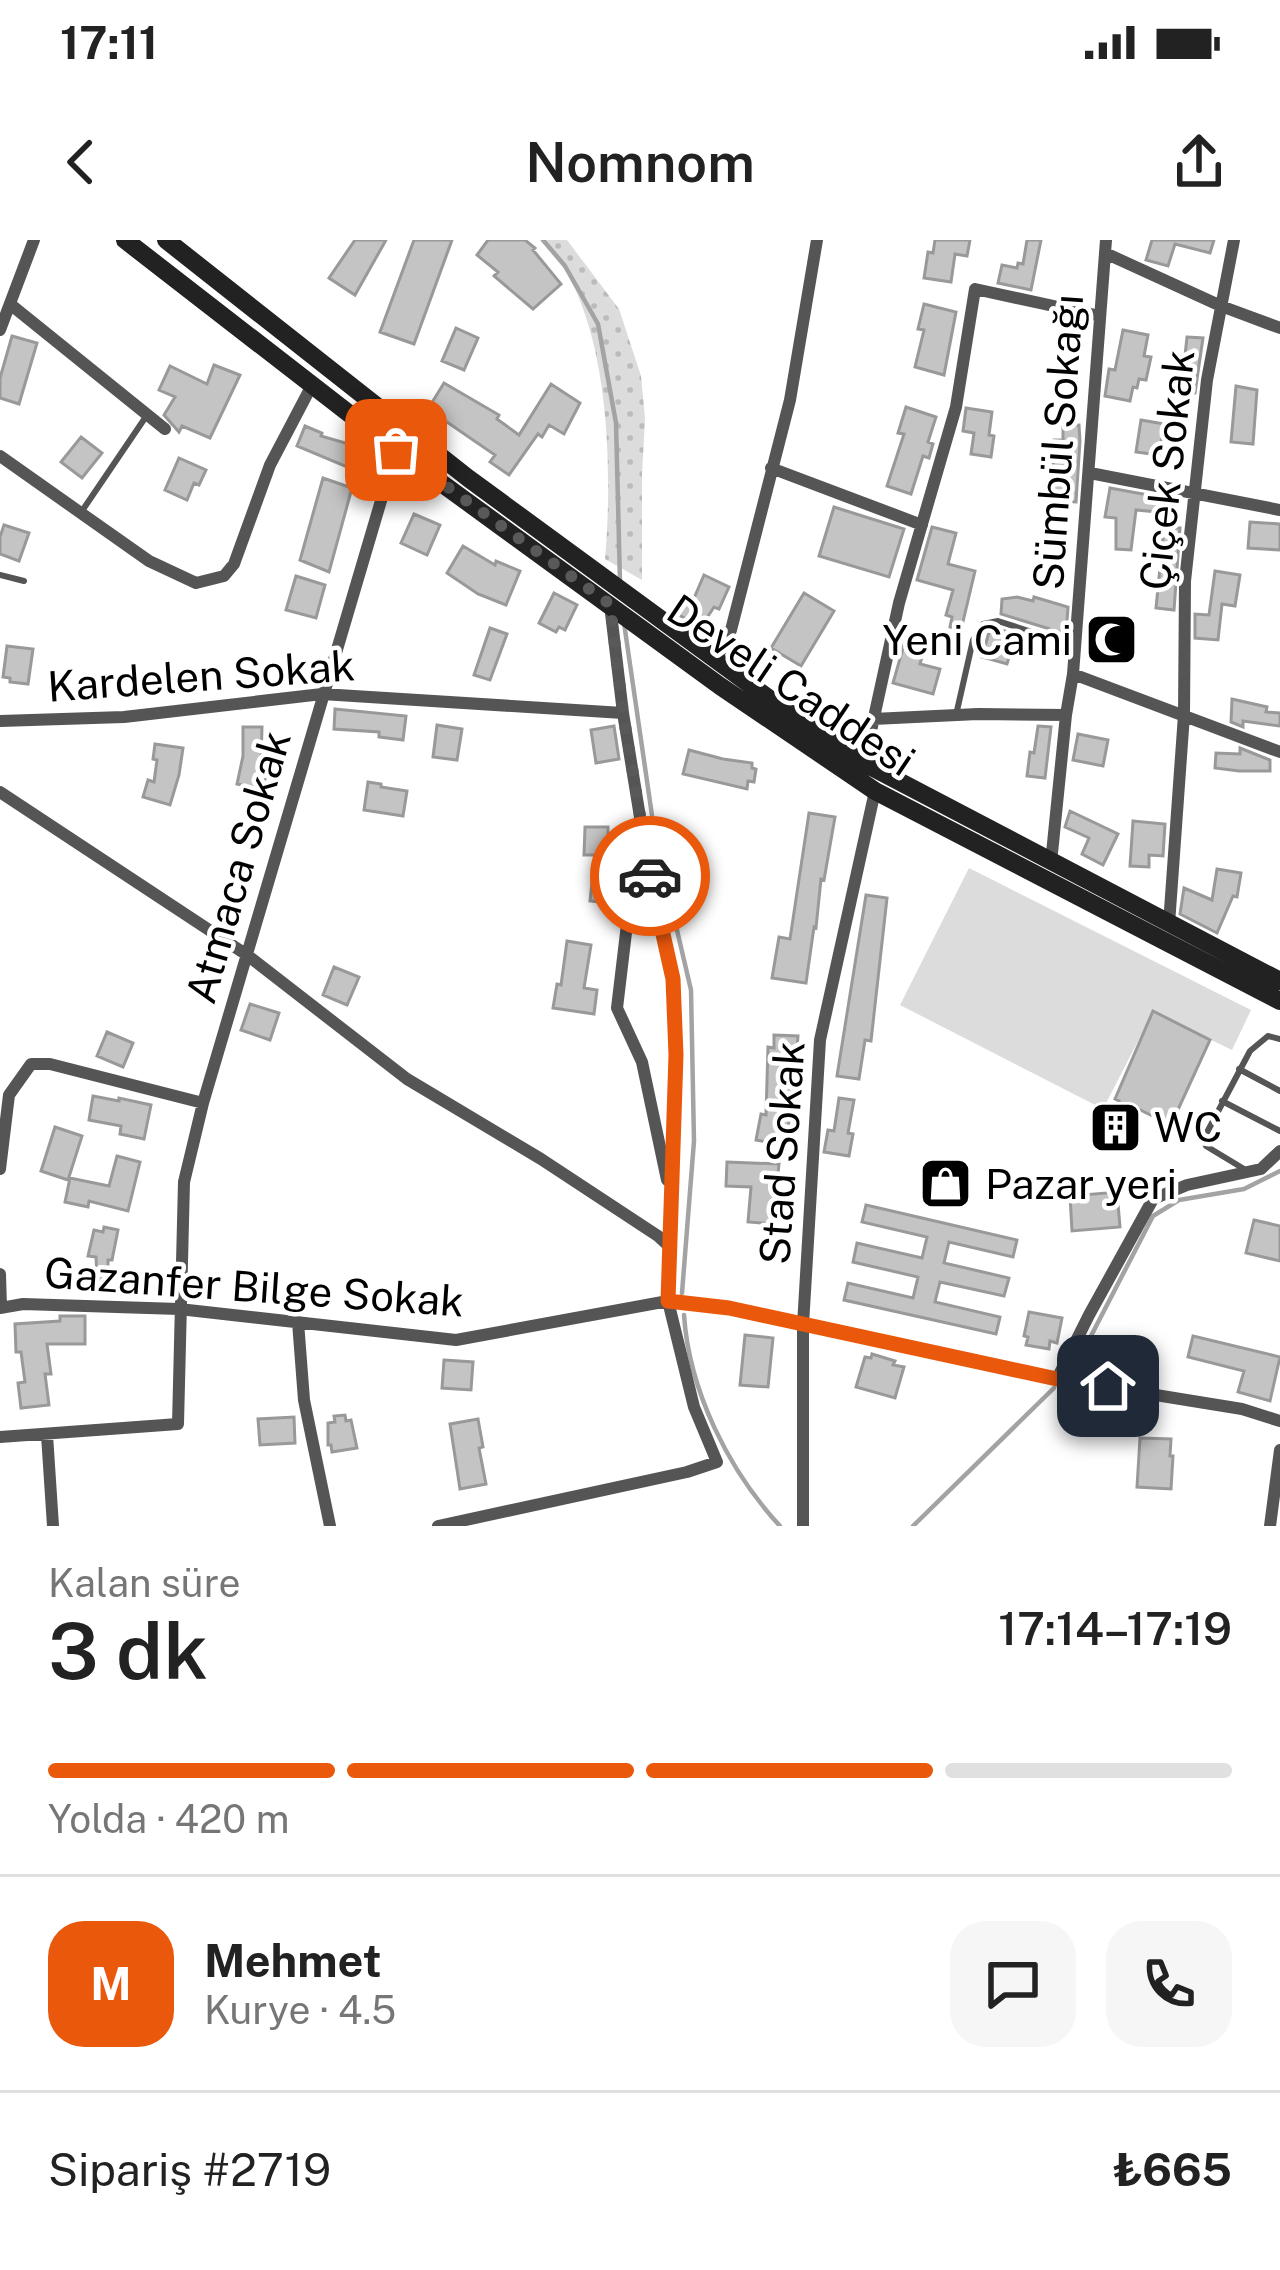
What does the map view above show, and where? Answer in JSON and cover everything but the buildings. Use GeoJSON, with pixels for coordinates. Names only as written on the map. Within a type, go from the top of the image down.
{"type":"FeatureCollection","features":[{"type":"Feature","properties":{"kind":"main road","name":"Develi Caddesi"},"geometry":{"type":"LineString","coordinates":[[125,240],[396,450],[614,599],[639,603],[864,763],[1280,981]]}},
{"type":"Feature","properties":{"kind":"main road","name":"Develi Caddesi"},"geometry":{"type":"LineString","coordinates":[[166,240],[468,478],[640,626],[720,686],[875,791],[1280,1001]]}},
{"type":"Feature","properties":{"kind":"street"},"geometry":{"type":"LineString","coordinates":[[0,330],[34,240]]}},
{"type":"Feature","properties":{"kind":"street"},"geometry":{"type":"LineString","coordinates":[[716,660],[731,630],[790,400],[817,240]]}},
{"type":"Feature","properties":{"kind":"street","name":"Çiçek Sokak"},"geometry":{"type":"LineString","coordinates":[[1169,924],[1184,715],[1185,581],[1207,380],[1234,240]]}},
{"type":"Feature","properties":{"kind":"street"},"geometry":{"type":"LineString","coordinates":[[1105,246],[1220,306],[1280,328]]}},
{"type":"Feature","properties":{"kind":"street","name":"Sümbül Sokağı"},"geometry":{"type":"LineString","coordinates":[[1051,863],[1076,646],[1105,246]]}},
{"type":"Feature","properties":{"kind":"street"},"geometry":{"type":"LineString","coordinates":[[864,763],[899,603],[956,406],[975,289],[1100,316]]}},
{"type":"Feature","properties":{"kind":"street"},"geometry":{"type":"LineString","coordinates":[[10,304],[165,429]]}},
{"type":"Feature","properties":{"kind":"street"},"geometry":{"type":"LineString","coordinates":[[0,456],[149,561],[196,583],[224,576],[234,564],[270,465],[312,385]]}},
{"type":"Feature","properties":{"kind":"street","name":"Atmaca Sokak"},"geometry":{"type":"LineString","coordinates":[[46,1435],[178,1424],[184,1182],[203,1103],[396,450]]}},
{"type":"Feature","properties":{"kind":"street"},"geometry":{"type":"LineString","coordinates":[[771,468],[922,525]]}},
{"type":"Feature","properties":{"kind":"street"},"geometry":{"type":"LineString","coordinates":[[1090,473],[1280,510]]}},
{"type":"Feature","properties":{"kind":"street"},"geometry":{"type":"LineString","coordinates":[[438,1526],[717,1462],[694,1407],[668,1301],[676,1055],[673,979],[649,872],[623,713],[614,599]]}},
{"type":"Feature","properties":{"kind":"street"},"geometry":{"type":"LineString","coordinates":[[1073,674],[1280,752]]}},
{"type":"Feature","properties":{"kind":"street","name":"Kardelen Sokak"},"geometry":{"type":"LineString","coordinates":[[0,721],[124,717],[322,694],[623,713]]}},
{"type":"Feature","properties":{"kind":"street"},"geometry":{"type":"LineString","coordinates":[[873,719],[1066,715]]}},
{"type":"Feature","properties":{"kind":"street","name":"Stad Sokak"},"geometry":{"type":"LineString","coordinates":[[802,1526],[803,1325],[820,1040],[875,791]]}},
{"type":"Feature","properties":{"kind":"street"},"geometry":{"type":"LineString","coordinates":[[0,792],[247,955],[407,1079],[541,1159],[669,1246]]}},
{"type":"Feature","properties":{"kind":"street"},"geometry":{"type":"LineString","coordinates":[[640,819],[616,1008],[642,1062],[671,1198]]}},
{"type":"Feature","properties":{"kind":"street"},"geometry":{"type":"LineString","coordinates":[[0,1169],[9,1095],[31,1064],[50,1064],[203,1103]]}},
{"type":"Feature","properties":{"kind":"street"},"geometry":{"type":"LineString","coordinates":[[1057,1379],[1153,1199],[1187,1185],[1261,1168],[1280,1150]]}},
{"type":"Feature","properties":{"kind":"street"},"geometry":{"type":"LineString","coordinates":[[0,1274],[0,1308]]}},
{"type":"Feature","properties":{"kind":"street","name":"Gazanfer Bilge Sokak"},"geometry":{"type":"LineString","coordinates":[[0,1308],[23,1304],[179,1309],[456,1340],[668,1301],[729,1308],[1057,1379],[1242,1409],[1280,1421]]}},
{"type":"Feature","properties":{"kind":"street"},"geometry":{"type":"LineString","coordinates":[[298,1322],[304,1400],[330,1526]]}},
{"type":"Feature","properties":{"kind":"street"},"geometry":{"type":"LineString","coordinates":[[0,1437],[46,1435],[53,1526]]}},
{"type":"Feature","properties":{"kind":"street"},"geometry":{"type":"LineString","coordinates":[[1270,1526],[1280,1450]]}},
{"type":"Feature","properties":{"kind":"lane"},"geometry":{"type":"LineString","coordinates":[[81,513],[147,415]]}},
{"type":"Feature","properties":{"kind":"lane"},"geometry":{"type":"LineString","coordinates":[[0,575],[24,581]]}},
{"type":"Feature","properties":{"kind":"lane"},"geometry":{"type":"LineString","coordinates":[[956,716],[973,640],[983,624],[998,621],[1076,646]]}},
{"type":"Feature","properties":{"kind":"lane"},"geometry":{"type":"LineString","coordinates":[[1248,1172],[1206,1146],[1204,1138],[1250,1051],[1268,1036],[1280,1039]]}},
{"type":"Feature","properties":{"kind":"lane"},"geometry":{"type":"LineString","coordinates":[[1239,1069],[1280,1091]]}},
{"type":"Feature","properties":{"kind":"lane"},"geometry":{"type":"LineString","coordinates":[[1222,1101],[1280,1131]]}},
{"type":"Feature","properties":{"kind":"shaded area"},"geometry":{"type":"Polygon","coordinates":[[[541,240],[567,240],[619,309],[641,376],[645,418],[642,580],[605,559],[607,435],[594,346],[582,305],[564,269],[541,240]]]}},
{"type":"Feature","properties":{"kind":"shaded area"},"geometry":{"type":"Polygon","coordinates":[[[969,868],[1251,1010],[1232,1050],[1153,1012],[1103,1109],[900,1005],[969,868]]]}},
{"type":"Feature","properties":{"kind":"waterway"},"geometry":{"type":"LineString","coordinates":[[543,240],[565,266],[598,324],[616,423],[620,582]]}},
{"type":"Feature","properties":{"kind":"waterway"},"geometry":{"type":"LineString","coordinates":[[624,623],[655,836],[691,990],[694,1141],[682,1293]]}},
{"type":"Feature","properties":{"kind":"waterway"},"geometry":{"type":"LineString","coordinates":[[1076,1365],[1153,1216],[1179,1200],[1244,1189],[1280,1171]]}},
{"type":"Feature","properties":{"kind":"waterway"},"geometry":{"type":"LineString","coordinates":[[684,1315],[694,1372],[715,1428],[744,1481],[780,1526]]}},
{"type":"Feature","properties":{"kind":"waterway"},"geometry":{"type":"LineString","coordinates":[[913,1526],[1054,1388]]}},
{"type":"Feature","properties":{"kind":"way so far"},"geometry":{"type":"LineString","coordinates":[[396,450],[610,604],[650,876]]}},
{"type":"Feature","properties":{"kind":"place","name":"Yeni Cami"},"geometry":{"type":"Point","coordinates":[1111,640]}},
{"type":"Feature","properties":{"kind":"place","name":"WC"},"geometry":{"type":"Point","coordinates":[1115,1127]}},
{"type":"Feature","properties":{"kind":"place","name":"Pazar yeri"},"geometry":{"type":"Point","coordinates":[946,1184]}},
{"type":"Feature","properties":{"kind":"route"},"geometry":{"type":"LineString","coordinates":[[650,876],[673,979],[676,1055],[668,1301],[729,1308],[1108,1386]]}}]}
